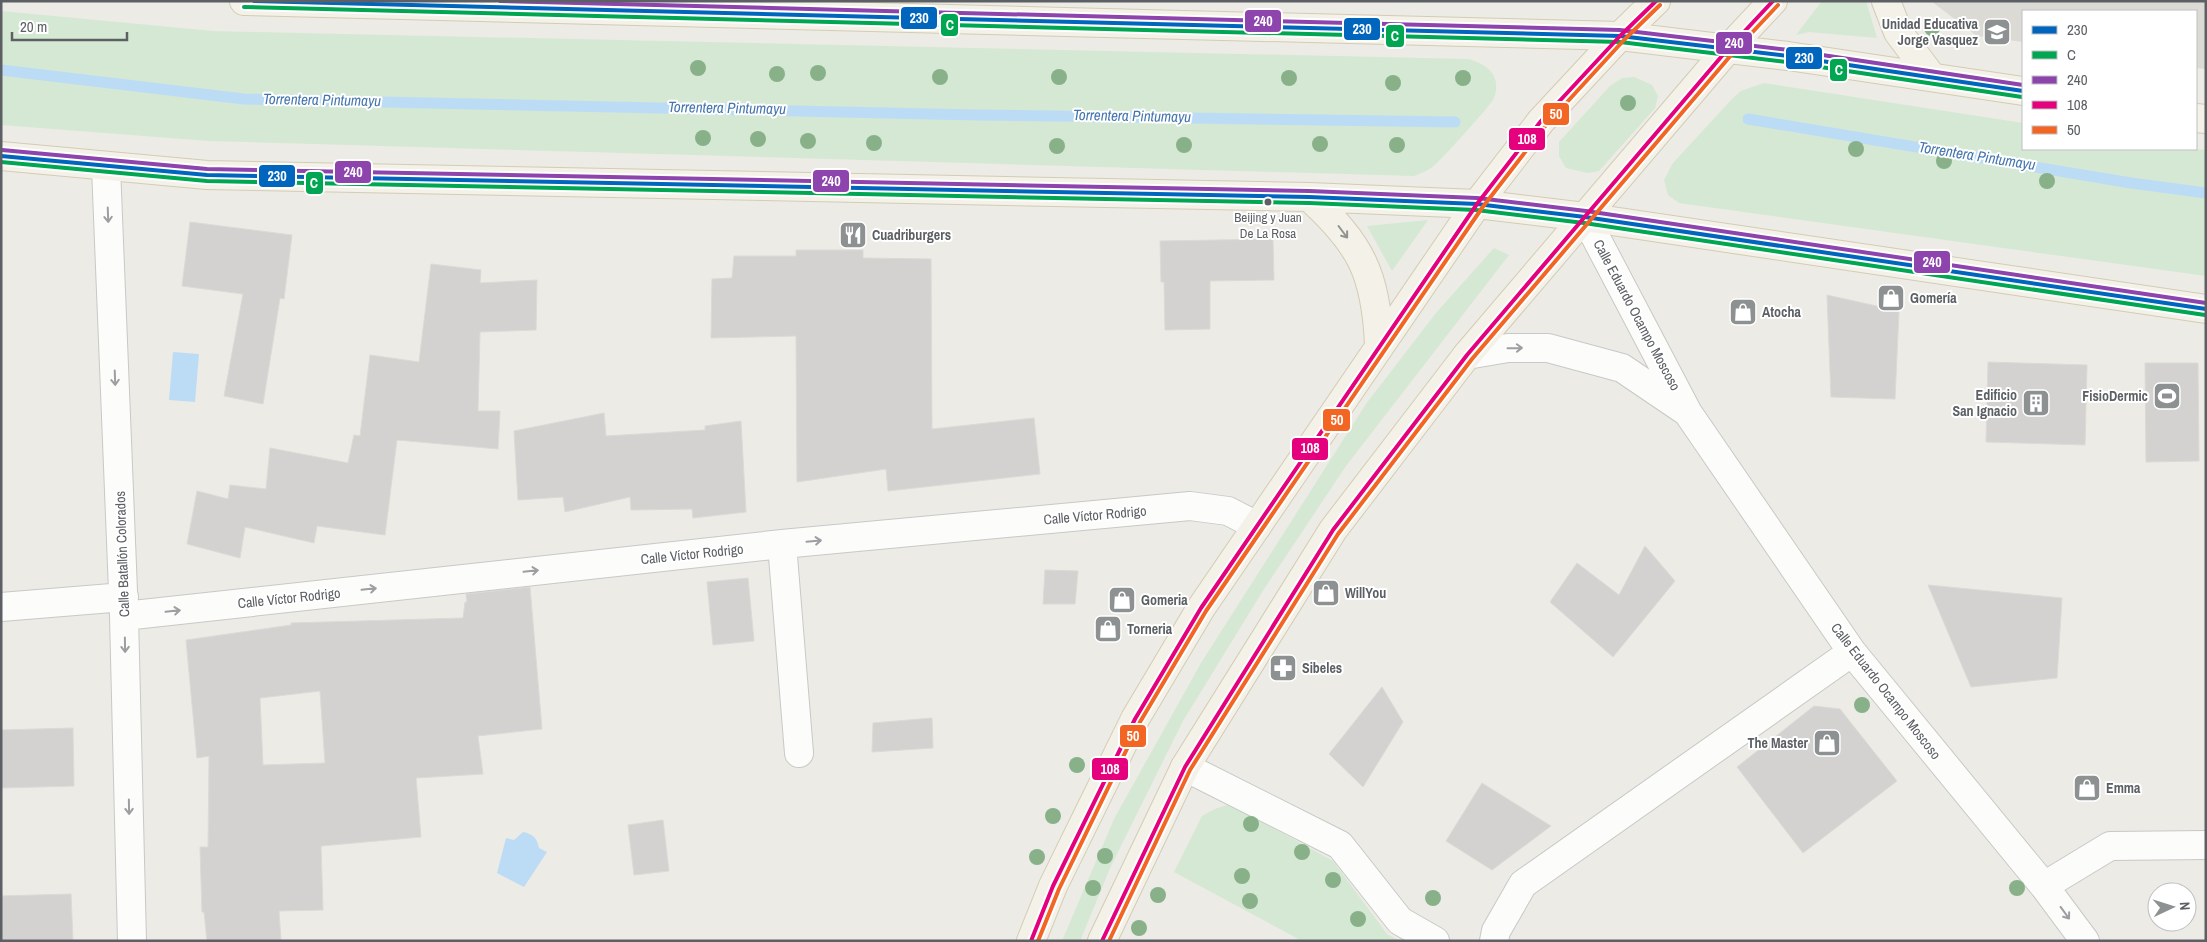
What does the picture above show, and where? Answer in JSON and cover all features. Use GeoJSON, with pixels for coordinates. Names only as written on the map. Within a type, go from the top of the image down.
{"type":"FeatureCollection","features":[{"type":"Feature","properties":{"kind":"main road"},"geometry":{"type":"LineString","coordinates":[[244,1],[687,8],[1620,36],[1788,56],[2022,91]]}},
{"type":"Feature","properties":{"kind":"main road"},"geometry":{"type":"LineString","coordinates":[[1031,941],[1053,886],[1135,719],[1201,608],[1477,204],[1541,121],[1620,36],[1656,1]]}},
{"type":"Feature","properties":{"kind":"main road"},"geometry":{"type":"LineString","coordinates":[[1102,941],[1185,767],[1333,530],[1467,355],[1727,50],[1773,1]]}},
{"type":"Feature","properties":{"kind":"main road"},"geometry":{"type":"LineString","coordinates":[[1886,1],[1898,32],[1931,76]]}},
{"type":"Feature","properties":{"kind":"main road"},"geometry":{"type":"LineString","coordinates":[[1,156],[207,175],[1309,197],[1477,204],[1585,217],[2206,309]]}},
{"type":"Feature","properties":{"kind":"main road"},"geometry":{"type":"LineString","coordinates":[[1309,197],[1334,220],[1355,248],[1370,279],[1378,312],[1379,345]]}},
{"type":"Feature","properties":{"kind":"street","name":"Calle Batallón Colorados"},"geometry":{"type":"LineString","coordinates":[[106,166],[124,607],[132,941]]}},
{"type":"Feature","properties":{"kind":"street","name":"Calle Eduardo Ocampo Moscoso"},"geometry":{"type":"LineString","coordinates":[[1585,217],[1688,413],[1852,652],[2044,886],[2085,941]]}},
{"type":"Feature","properties":{"kind":"street","name":"Calle Eduardo Ocampo Moscoso"},"geometry":{"type":"LineString","coordinates":[[1467,355],[1508,348],[1548,348],[1622,368],[1688,413]]}},
{"type":"Feature","properties":{"kind":"street","name":"Calle Víctor Rodrigo"},"geometry":{"type":"LineString","coordinates":[[1,606],[124,607],[1190,506],[1228,511],[1257,526]]}},
{"type":"Feature","properties":{"kind":"street"},"geometry":{"type":"LineString","coordinates":[[782,544],[800,753]]}},
{"type":"Feature","properties":{"kind":"street"},"geometry":{"type":"LineString","coordinates":[[1494,941],[1496,931],[1523,884],[1852,652]]}},
{"type":"Feature","properties":{"kind":"street"},"geometry":{"type":"LineString","coordinates":[[1185,767],[1340,845],[1400,921],[1436,941]]}},
{"type":"Feature","properties":{"kind":"street"},"geometry":{"type":"LineString","coordinates":[[2044,886],[2110,846],[2206,844]]}},
{"type":"Feature","properties":{"kind":"shaded area","name":"Unidad Educativa Jorge Vasquez"},"geometry":{"type":"Polygon","coordinates":[[[1931,1],[2206,1],[2206,69],[2197,68],[2197,10],[2022,10],[2022,42],[1977,36],[1931,1]]]}},
{"type":"Feature","properties":{"kind":"green space"},"geometry":{"type":"Polygon","coordinates":[[[1822,1],[1866,1],[1877,38],[1809,32],[1796,35],[1822,1]]]}},
{"type":"Feature","properties":{"kind":"green space"},"geometry":{"type":"Polygon","coordinates":[[[1,11],[213,31],[1468,59],[1487,67],[1494,77],[1496,90],[1491,102],[1439,161],[1423,173],[1414,176],[209,141],[1,125],[1,11]]]}},
{"type":"Feature","properties":{"kind":"green space"},"geometry":{"type":"Polygon","coordinates":[[[1634,77],[1652,85],[1658,96],[1655,108],[1599,171],[1587,173],[1566,168],[1559,156],[1559,142],[1610,86],[1622,78],[1634,77]]]}},
{"type":"Feature","properties":{"kind":"green space"},"geometry":{"type":"Polygon","coordinates":[[[1764,83],[2022,123],[2022,150],[2206,150],[2206,276],[1679,203],[1668,195],[1664,180],[1673,163],[1741,91],[1764,83]]]}},
{"type":"Feature","properties":{"kind":"green space"},"geometry":{"type":"Polygon","coordinates":[[[1428,220],[1392,271],[1367,226],[1428,220]]]}},
{"type":"Feature","properties":{"kind":"green space"},"geometry":{"type":"Polygon","coordinates":[[[1494,248],[1509,255],[1346,466],[1264,589],[1183,721],[1111,866],[1080,941],[1062,941],[1114,819],[1201,663],[1366,404],[1436,313],[1494,248]]]}},
{"type":"Feature","properties":{"kind":"green space"},"geometry":{"type":"Polygon","coordinates":[[[1230,804],[1333,861],[1387,934],[1399,941],[1302,941],[1174,872],[1202,816],[1230,804]]]}},
{"type":"Feature","properties":{"kind":"water"},"geometry":{"type":"Polygon","coordinates":[[[173,352],[199,354],[195,402],[169,400],[173,352]]]}},
{"type":"Feature","properties":{"kind":"water"},"geometry":{"type":"Polygon","coordinates":[[[523,832],[534,837],[539,848],[547,852],[524,887],[497,873],[506,838],[514,840],[523,832]]]}},
{"type":"Feature","properties":{"kind":"building"},"geometry":{"type":"Polygon","coordinates":[[[190,222],[292,235],[284,299],[280,298],[263,404],[224,396],[243,294],[182,286],[190,222]]]}},
{"type":"Feature","properties":{"kind":"building"},"geometry":{"type":"Polygon","coordinates":[[[1273,239],[1274,280],[1210,281],[1210,329],[1165,330],[1164,282],[1161,282],[1160,241],[1273,239]]]}},
{"type":"Feature","properties":{"kind":"building"},"geometry":{"type":"Polygon","coordinates":[[[796,250],[863,250],[863,258],[931,259],[932,429],[1034,418],[1040,474],[888,491],[886,469],[797,482],[796,336],[711,338],[712,279],[732,278],[734,256],[796,256],[796,250]]]}},
{"type":"Feature","properties":{"kind":"building"},"geometry":{"type":"Polygon","coordinates":[[[431,264],[481,270],[480,283],[537,280],[536,330],[480,332],[478,411],[500,411],[498,449],[397,440],[385,535],[317,526],[314,543],[245,527],[240,558],[187,544],[197,491],[228,499],[230,485],[266,489],[270,448],[348,463],[354,435],[360,436],[370,355],[419,362],[431,264]]]}},
{"type":"Feature","properties":{"kind":"building"},"geometry":{"type":"Polygon","coordinates":[[[1827,295],[1899,311],[1895,399],[1831,397],[1827,295]]]}},
{"type":"Feature","properties":{"kind":"building","name":"Edificio San Ignacio"},"geometry":{"type":"Polygon","coordinates":[[[1988,362],[2087,365],[2085,445],[1986,442],[1988,362]]]}},
{"type":"Feature","properties":{"kind":"building"},"geometry":{"type":"Polygon","coordinates":[[[2145,363],[2198,363],[2199,461],[2146,462],[2145,363]]]}},
{"type":"Feature","properties":{"kind":"building"},"geometry":{"type":"Polygon","coordinates":[[[604,413],[606,436],[705,430],[705,426],[741,421],[746,512],[693,518],[692,509],[631,510],[630,497],[565,512],[563,497],[518,500],[514,431],[604,413]]]}},
{"type":"Feature","properties":{"kind":"building"},"geometry":{"type":"Polygon","coordinates":[[[1645,546],[1675,581],[1613,657],[1550,602],[1577,563],[1619,595],[1645,546]]]}},
{"type":"Feature","properties":{"kind":"building"},"geometry":{"type":"Polygon","coordinates":[[[1045,570],[1078,571],[1075,604],[1043,604],[1045,570]]]}},
{"type":"Feature","properties":{"kind":"building"},"geometry":{"type":"Polygon","coordinates":[[[748,578],[754,641],[713,645],[707,582],[748,578]]]}},
{"type":"Feature","properties":{"kind":"building"},"geometry":{"type":"Polygon","coordinates":[[[1928,585],[2062,598],[2057,678],[1971,687],[1928,585]]]}},
{"type":"Feature","properties":{"kind":"building"},"geometry":{"type":"Polygon","coordinates":[[[530,587],[542,729],[478,736],[483,774],[416,778],[421,837],[321,846],[323,910],[279,911],[281,941],[207,941],[204,912],[202,912],[200,847],[208,847],[209,756],[197,758],[186,640],[291,625],[291,623],[463,618],[465,602],[467,602],[466,594],[530,587]],[[320,691],[260,698],[263,765],[325,763],[320,691]]]}},
{"type":"Feature","properties":{"kind":"building"},"geometry":{"type":"Polygon","coordinates":[[[1382,687],[1403,722],[1363,787],[1329,754],[1382,687]]]}},
{"type":"Feature","properties":{"kind":"building"},"geometry":{"type":"Polygon","coordinates":[[[1814,706],[1840,709],[1897,781],[1803,853],[1737,767],[1814,706]]]}},
{"type":"Feature","properties":{"kind":"building"},"geometry":{"type":"Polygon","coordinates":[[[932,718],[933,748],[872,752],[873,723],[932,718]]]}},
{"type":"Feature","properties":{"kind":"building"},"geometry":{"type":"Polygon","coordinates":[[[73,728],[74,786],[1,788],[1,730],[73,728]]]}},
{"type":"Feature","properties":{"kind":"building"},"geometry":{"type":"Polygon","coordinates":[[[1482,783],[1551,826],[1492,870],[1446,841],[1482,783]]]}},
{"type":"Feature","properties":{"kind":"building"},"geometry":{"type":"Polygon","coordinates":[[[663,820],[669,871],[634,875],[628,825],[663,820]]]}},
{"type":"Feature","properties":{"kind":"building"},"geometry":{"type":"Polygon","coordinates":[[[71,894],[73,941],[1,941],[1,896],[71,894]]]}},
{"type":"Feature","properties":{"kind":"waterway","name":"Torrentera Pintumayu"},"geometry":{"type":"LineString","coordinates":[[1,70],[244,99],[976,115],[1455,122]]}},
{"type":"Feature","properties":{"kind":"waterway","name":"Torrentera Pintumayu"},"geometry":{"type":"LineString","coordinates":[[1748,119],[2131,183],[2206,193]]}},
{"type":"Feature","properties":{"kind":"transit line","name":"230"},"geometry":{"type":"LineString","coordinates":[[254,1],[1620,36],[1788,56],[2022,91]]}},
{"type":"Feature","properties":{"kind":"transit line","name":"240"},"geometry":{"type":"LineString","coordinates":[[500,1],[1620,30],[1789,50],[2022,85]]}},
{"type":"Feature","properties":{"kind":"transit line","name":"108"},"geometry":{"type":"LineString","coordinates":[[1031,941],[1053,886],[1135,719],[1201,608],[1477,204],[1541,121],[1620,36],[1656,1]]}},
{"type":"Feature","properties":{"kind":"transit line","name":"108"},"geometry":{"type":"LineString","coordinates":[[1102,941],[1185,767],[1333,530],[1467,355],[1727,50],[1773,1]]}},
{"type":"Feature","properties":{"kind":"transit line","name":"50"},"geometry":{"type":"LineString","coordinates":[[1038,941],[1059,889],[1140,722],[1206,611],[1482,208],[1546,125],[1624,40],[1660,5]]}},
{"type":"Feature","properties":{"kind":"transit line","name":"50"},"geometry":{"type":"LineString","coordinates":[[1109,941],[1190,770],[1338,534],[1472,359],[1732,54],[1778,5]]}},
{"type":"Feature","properties":{"kind":"transit line","name":"C"},"geometry":{"type":"LineString","coordinates":[[244,7],[1620,42],[1787,62],[2022,97]]}},
{"type":"Feature","properties":{"kind":"transit line","name":"240"},"geometry":{"type":"LineString","coordinates":[[2,150],[207,169],[1309,191],[1477,198],[1586,211],[2206,303]]}},
{"type":"Feature","properties":{"kind":"transit line","name":"230"},"geometry":{"type":"LineString","coordinates":[[1,156],[207,175],[1309,197],[1477,204],[1585,217],[2206,309]]}},
{"type":"Feature","properties":{"kind":"transit line","name":"C"},"geometry":{"type":"LineString","coordinates":[[1,162],[207,181],[1309,203],[1476,210],[1584,223],[2205,315]]}},
{"type":"Feature","properties":{"kind":"place","name":"Unidad Educativa Jorge Vasquez"},"geometry":{"type":"Point","coordinates":[1997,32]}},
{"type":"Feature","properties":{"kind":"place","name":"Beijing y Juan De La Rosa"},"geometry":{"type":"Point","coordinates":[1268,202]}},
{"type":"Feature","properties":{"kind":"place","name":"Cuadriburgers"},"geometry":{"type":"Point","coordinates":[853,235]}},
{"type":"Feature","properties":{"kind":"place","name":"Gomería"},"geometry":{"type":"Point","coordinates":[1891,298]}},
{"type":"Feature","properties":{"kind":"place","name":"Atocha"},"geometry":{"type":"Point","coordinates":[1743,312]}},
{"type":"Feature","properties":{"kind":"place","name":"FisioDermic"},"geometry":{"type":"Point","coordinates":[2167,396]}},
{"type":"Feature","properties":{"kind":"place","name":"Edificio San Ignacio"},"geometry":{"type":"Point","coordinates":[2036,403]}},
{"type":"Feature","properties":{"kind":"place","name":"WillYou"},"geometry":{"type":"Point","coordinates":[1326,593]}},
{"type":"Feature","properties":{"kind":"place","name":"Gomeria"},"geometry":{"type":"Point","coordinates":[1122,600]}},
{"type":"Feature","properties":{"kind":"place","name":"Torneria"},"geometry":{"type":"Point","coordinates":[1108,629]}},
{"type":"Feature","properties":{"kind":"place","name":"Sibeles"},"geometry":{"type":"Point","coordinates":[1283,668]}},
{"type":"Feature","properties":{"kind":"place","name":"The Master"},"geometry":{"type":"Point","coordinates":[1827,743]}},
{"type":"Feature","properties":{"kind":"place","name":"Emma"},"geometry":{"type":"Point","coordinates":[2087,788]}}]}
